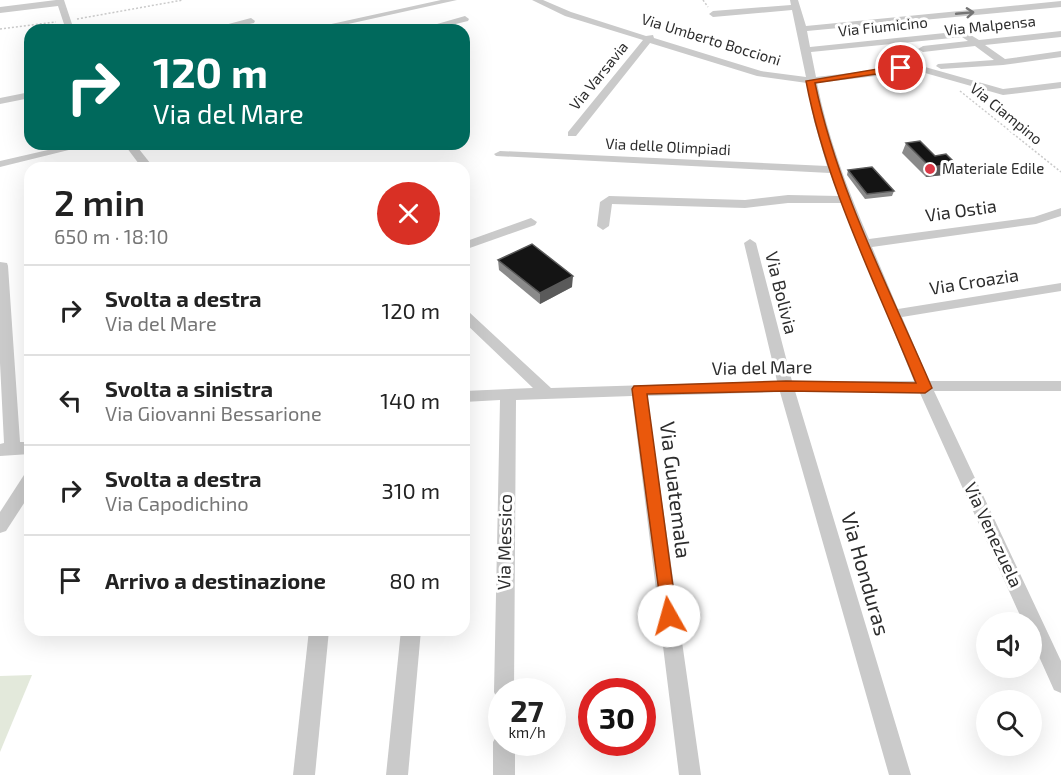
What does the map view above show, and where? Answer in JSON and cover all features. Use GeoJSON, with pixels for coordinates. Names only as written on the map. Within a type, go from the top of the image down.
{"type":"FeatureCollection","features":[{"type":"Feature","properties":{"kind":"street"},"geometry":{"type":"LineString","coordinates":[[337,24],[453,0]]}},
{"type":"Feature","properties":{"kind":"street","name":"Via Umberto Boccioni"},"geometry":{"type":"LineString","coordinates":[[536,0],[568,14],[650,37],[760,74],[811,81],[870,72],[918,68],[939,69],[1003,92],[1060,86]]}},
{"type":"Feature","properties":{"kind":"street"},"geometry":{"type":"LineString","coordinates":[[0,10],[60,2],[68,24]]}},
{"type":"Feature","properties":{"kind":"street"},"geometry":{"type":"LineString","coordinates":[[713,14],[797,2]]}},
{"type":"Feature","properties":{"kind":"street","name":"Via Venezuela"},"geometry":{"type":"LineString","coordinates":[[797,2],[819,121],[834,170],[925,388],[1061,683]]}},
{"type":"Feature","properties":{"kind":"street"},"geometry":{"type":"LineString","coordinates":[[802,29],[1061,4]]}},
{"type":"Feature","properties":{"kind":"street"},"geometry":{"type":"LineString","coordinates":[[445,24],[465,19]]}},
{"type":"Feature","properties":{"kind":"street"},"geometry":{"type":"LineString","coordinates":[[237,24],[251,21]]}},
{"type":"Feature","properties":{"kind":"street","name":"Via Fiumicino"},"geometry":{"type":"LineString","coordinates":[[806,50],[964,34],[977,43]]}},
{"type":"Feature","properties":{"kind":"street","name":"Via Malpensa"},"geometry":{"type":"LineString","coordinates":[[923,49],[1061,34]]}},
{"type":"Feature","properties":{"kind":"street","name":"Via Varsavia"},"geometry":{"type":"LineString","coordinates":[[572,134],[650,37]]}},
{"type":"Feature","properties":{"kind":"street"},"geometry":{"type":"LineString","coordinates":[[977,43],[1003,62]]}},
{"type":"Feature","properties":{"kind":"street"},"geometry":{"type":"LineString","coordinates":[[939,69],[1061,54]]}},
{"type":"Feature","properties":{"kind":"street"},"geometry":{"type":"LineString","coordinates":[[0,101],[24,96]]}},
{"type":"Feature","properties":{"kind":"street"},"geometry":{"type":"LineString","coordinates":[[0,164],[62,150]]}},
{"type":"Feature","properties":{"kind":"street","name":"Via delle Olimpiadi"},"geometry":{"type":"LineString","coordinates":[[500,154],[834,170]]}},
{"type":"Feature","properties":{"kind":"street"},"geometry":{"type":"LineString","coordinates":[[603,226],[606,202],[609,200],[745,204],[788,199],[846,200]]}},
{"type":"Feature","properties":{"kind":"street","name":"Via Ostia"},"geometry":{"type":"LineString","coordinates":[[864,244],[1036,220],[1061,212]]}},
{"type":"Feature","properties":{"kind":"street"},"geometry":{"type":"LineString","coordinates":[[470,244],[531,222]]}},
{"type":"Feature","properties":{"kind":"street","name":"Via Bolivia"},"geometry":{"type":"LineString","coordinates":[[750,243],[786,386]]}},
{"type":"Feature","properties":{"kind":"street"},"geometry":{"type":"LineString","coordinates":[[2,266],[6,449],[24,448]]}},
{"type":"Feature","properties":{"kind":"street","name":"Via Croazia"},"geometry":{"type":"LineString","coordinates":[[894,314],[1061,287]]}},
{"type":"Feature","properties":{"kind":"street"},"geometry":{"type":"LineString","coordinates":[[470,321],[546,392]]}},
{"type":"Feature","properties":{"kind":"street","name":"Via del Mare"},"geometry":{"type":"LineString","coordinates":[[470,396],[786,386],[925,388],[1061,386]]}},
{"type":"Feature","properties":{"kind":"street","name":"Via Honduras"},"geometry":{"type":"LineString","coordinates":[[786,386],[900,775]]}},
{"type":"Feature","properties":{"kind":"street","name":"Via Guatemala"},"geometry":{"type":"LineString","coordinates":[[639,389],[690,775]]}},
{"type":"Feature","properties":{"kind":"street","name":"Via Messico"},"geometry":{"type":"LineString","coordinates":[[504,678],[508,393]]}},
{"type":"Feature","properties":{"kind":"street"},"geometry":{"type":"LineString","coordinates":[[0,526],[24,489]]}},
{"type":"Feature","properties":{"kind":"street"},"geometry":{"type":"LineString","coordinates":[[304,775],[318,636]]}},
{"type":"Feature","properties":{"kind":"street"},"geometry":{"type":"LineString","coordinates":[[397,775],[410,636]]}},
{"type":"Feature","properties":{"kind":"street"},"geometry":{"type":"LineString","coordinates":[[504,756],[504,775]]}},
{"type":"Feature","properties":{"kind":"path"},"geometry":{"type":"LineString","coordinates":[[73,24],[183,0]]}},
{"type":"Feature","properties":{"kind":"path"},"geometry":{"type":"LineString","coordinates":[[0,29],[24,28]]}},
{"type":"Feature","properties":{"kind":"path","name":"Via Ciampino"},"geometry":{"type":"LineString","coordinates":[[939,69],[1061,172]]}},
{"type":"Feature","properties":{"kind":"shaded area"},"geometry":{"type":"Polygon","coordinates":[[[32,675],[0,752],[0,676],[32,675]]]}},
{"type":"Feature","properties":{"kind":"building"},"geometry":{"type":"Polygon","coordinates":[[[920,141],[935,156],[946,154],[956,164],[930,167],[906,143],[920,141]]]}},
{"type":"Feature","properties":{"kind":"building"},"geometry":{"type":"Polygon","coordinates":[[[872,167],[894,191],[867,194],[848,170],[872,167]]]}},
{"type":"Feature","properties":{"kind":"building"},"geometry":{"type":"Polygon","coordinates":[[[532,244],[573,276],[540,293],[498,260],[532,244]]]}},
{"type":"Feature","properties":{"kind":"place","name":"Materiale Edile"},"geometry":{"type":"Point","coordinates":[930,169]}},
{"type":"Feature","properties":{"kind":"route"},"geometry":{"type":"LineString","coordinates":[[669,616],[639,389],[786,386],[925,388],[834,170],[819,121],[811,81],[901,68]]}}]}
